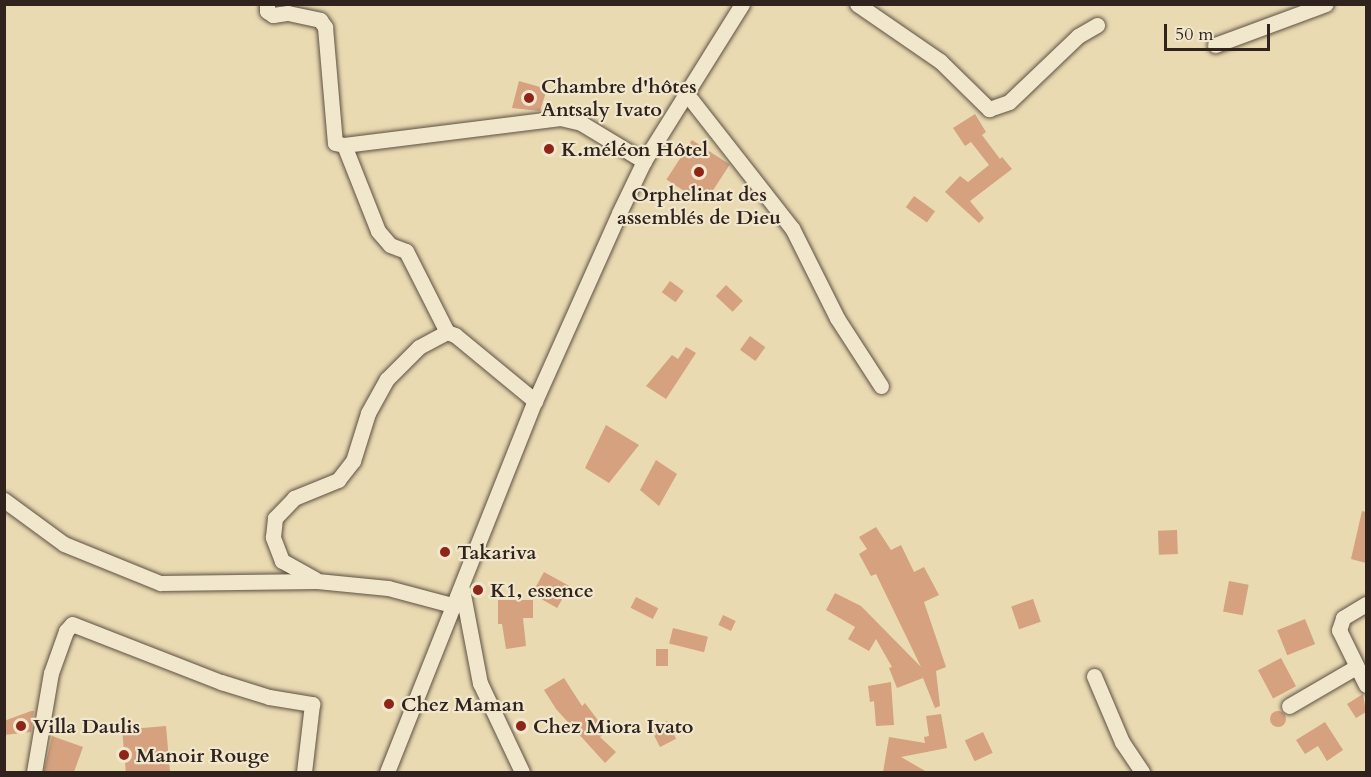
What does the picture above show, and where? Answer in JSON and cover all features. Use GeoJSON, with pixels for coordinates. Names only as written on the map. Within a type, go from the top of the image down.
{"type":"FeatureCollection","features":[{"type":"Feature","properties":{"kind":"street"},"geometry":{"type":"LineString","coordinates":[[267,4],[267,11],[273,15],[288,13],[320,20],[325,27],[335,143],[344,146],[560,118],[581,123],[644,161]]}},
{"type":"Feature","properties":{"kind":"street"},"geometry":{"type":"LineString","coordinates":[[387,772],[462,589],[466,568],[535,401],[644,161],[742,4]]}},
{"type":"Feature","properties":{"kind":"street"},"geometry":{"type":"LineString","coordinates":[[857,4],[940,61],[989,109],[1009,102],[1078,36],[1097,25]]}},
{"type":"Feature","properties":{"kind":"street"},"geometry":{"type":"LineString","coordinates":[[1215,45],[1326,4]]}},
{"type":"Feature","properties":{"kind":"street"},"geometry":{"type":"LineString","coordinates":[[686,93],[792,228],[837,318],[881,386]]}},
{"type":"Feature","properties":{"kind":"street"},"geometry":{"type":"LineString","coordinates":[[344,146],[378,231],[390,245],[406,251],[411,258],[447,332],[535,401]]}},
{"type":"Feature","properties":{"kind":"street"},"geometry":{"type":"LineString","coordinates":[[317,581],[282,561],[273,537],[275,518],[294,498],[338,480],[353,461],[368,413],[387,379],[418,347],[447,332]]}},
{"type":"Feature","properties":{"kind":"street"},"geometry":{"type":"LineString","coordinates":[[4,500],[64,544],[160,583],[317,581],[388,588],[455,606]]}},
{"type":"Feature","properties":{"kind":"street"},"geometry":{"type":"LineString","coordinates":[[462,589],[480,683],[522,772]]}},
{"type":"Feature","properties":{"kind":"street"},"geometry":{"type":"LineString","coordinates":[[1366,604],[1343,618],[1339,630],[1366,685]]}},
{"type":"Feature","properties":{"kind":"street"},"geometry":{"type":"LineString","coordinates":[[34,772],[51,673],[66,631],[72,624],[221,682],[268,697],[312,704],[304,772]]}},
{"type":"Feature","properties":{"kind":"street"},"geometry":{"type":"LineString","coordinates":[[1289,706],[1356,667]]}},
{"type":"Feature","properties":{"kind":"street"},"geometry":{"type":"LineString","coordinates":[[1094,676],[1122,742],[1142,772]]}},
{"type":"Feature","properties":{"kind":"building","name":"Chambre d'hôtes Antsaly Ivato"},"geometry":{"type":"Polygon","coordinates":[[[519,81],[547,89],[540,111],[512,108],[519,81]]]}},
{"type":"Feature","properties":{"kind":"building"},"geometry":{"type":"Polygon","coordinates":[[[975,114],[986,132],[982,135],[1000,159],[1002,157],[1012,169],[970,201],[984,218],[979,223],[945,192],[960,176],[968,182],[989,165],[971,142],[965,146],[953,128],[975,114]]]}},
{"type":"Feature","properties":{"kind":"building","name":"Orphelinat des assemblés de Dieu"},"geometry":{"type":"Polygon","coordinates":[[[692,140],[730,165],[704,204],[666,179],[692,140]]]}},
{"type":"Feature","properties":{"kind":"building"},"geometry":{"type":"Polygon","coordinates":[[[914,196],[935,211],[927,223],[906,207],[914,196]]]}},
{"type":"Feature","properties":{"kind":"building"},"geometry":{"type":"Polygon","coordinates":[[[670,281],[684,291],[676,302],[662,292],[670,281]]]}},
{"type":"Feature","properties":{"kind":"building"},"geometry":{"type":"Polygon","coordinates":[[[726,285],[743,301],[733,312],[716,296],[726,285]]]}},
{"type":"Feature","properties":{"kind":"building"},"geometry":{"type":"Polygon","coordinates":[[[750,336],[765,347],[755,361],[740,350],[750,336]]]}},
{"type":"Feature","properties":{"kind":"building"},"geometry":{"type":"Polygon","coordinates":[[[686,347],[696,353],[666,399],[646,386],[672,355],[678,359],[686,347]]]}},
{"type":"Feature","properties":{"kind":"building"},"geometry":{"type":"Polygon","coordinates":[[[606,425],[639,445],[609,483],[585,468],[606,425]]]}},
{"type":"Feature","properties":{"kind":"building"},"geometry":{"type":"Polygon","coordinates":[[[656,460],[677,474],[659,506],[640,490],[656,460]]]}},
{"type":"Feature","properties":{"kind":"building"},"geometry":{"type":"Polygon","coordinates":[[[1362,511],[1366,512],[1366,563],[1351,559],[1362,511]]]}},
{"type":"Feature","properties":{"kind":"building"},"geometry":{"type":"Polygon","coordinates":[[[876,527],[891,550],[901,545],[914,572],[924,567],[939,595],[924,602],[946,667],[936,671],[940,706],[935,708],[923,678],[897,688],[889,668],[892,667],[876,639],[869,651],[848,639],[855,627],[826,610],[835,593],[861,606],[921,667],[876,574],[871,576],[859,554],[867,549],[859,537],[876,527]]]}},
{"type":"Feature","properties":{"kind":"building"},"geometry":{"type":"Polygon","coordinates":[[[1177,530],[1178,554],[1159,555],[1158,531],[1177,530]]]}},
{"type":"Feature","properties":{"kind":"building"},"geometry":{"type":"Polygon","coordinates":[[[544,572],[569,586],[557,608],[532,594],[544,572]]]}},
{"type":"Feature","properties":{"kind":"building"},"geometry":{"type":"Polygon","coordinates":[[[1229,581],[1249,585],[1243,615],[1223,611],[1229,581]]]}},
{"type":"Feature","properties":{"kind":"building"},"geometry":{"type":"Polygon","coordinates":[[[636,597],[658,608],[653,619],[631,608],[636,597]]]}},
{"type":"Feature","properties":{"kind":"building"},"geometry":{"type":"Polygon","coordinates":[[[1033,599],[1041,622],[1019,629],[1011,606],[1033,599]]]}},
{"type":"Feature","properties":{"kind":"building"},"geometry":{"type":"Polygon","coordinates":[[[498,600],[533,600],[533,618],[523,618],[526,646],[506,649],[502,624],[498,624],[498,600]]]}},
{"type":"Feature","properties":{"kind":"building"},"geometry":{"type":"Polygon","coordinates":[[[723,615],[736,621],[731,631],[718,625],[723,615]]]}},
{"type":"Feature","properties":{"kind":"building"},"geometry":{"type":"Polygon","coordinates":[[[1305,619],[1315,644],[1287,655],[1277,630],[1305,619]]]}},
{"type":"Feature","properties":{"kind":"building"},"geometry":{"type":"Polygon","coordinates":[[[673,628],[708,637],[704,652],[669,644],[673,628]]]}},
{"type":"Feature","properties":{"kind":"building"},"geometry":{"type":"Polygon","coordinates":[[[656,649],[668,649],[668,666],[656,666],[656,649]]]}},
{"type":"Feature","properties":{"kind":"building"},"geometry":{"type":"Polygon","coordinates":[[[1281,658],[1296,686],[1273,698],[1258,670],[1281,658]]]}},
{"type":"Feature","properties":{"kind":"building"},"geometry":{"type":"Polygon","coordinates":[[[564,678],[582,706],[585,703],[606,731],[600,737],[616,752],[605,763],[556,709],[544,690],[564,678]]]}},
{"type":"Feature","properties":{"kind":"building"},"geometry":{"type":"Polygon","coordinates":[[[891,682],[894,725],[876,726],[874,701],[870,702],[868,686],[891,682]]]}},
{"type":"Feature","properties":{"kind":"building"},"geometry":{"type":"Polygon","coordinates":[[[1363,694],[1366,712],[1356,718],[1347,704],[1363,694]]]}},
{"type":"Feature","properties":{"kind":"building","name":"Villa Daulis"},"geometry":{"type":"Polygon","coordinates":[[[34,711],[31,732],[4,735],[4,721],[34,711]]]}},
{"type":"Feature","properties":{"kind":"building"},"geometry":{"type":"Polygon","coordinates":[[[1278,711],[1284,713],[1286,719],[1284,725],[1278,727],[1272,725],[1270,719],[1272,713],[1278,711]]]}},
{"type":"Feature","properties":{"kind":"building"},"geometry":{"type":"Polygon","coordinates":[[[941,714],[947,748],[901,757],[927,772],[883,772],[889,737],[925,743],[924,737],[929,736],[926,716],[941,714]]]}},
{"type":"Feature","properties":{"kind":"building"},"geometry":{"type":"Polygon","coordinates":[[[667,721],[676,739],[660,747],[651,729],[667,721]]]}},
{"type":"Feature","properties":{"kind":"building"},"geometry":{"type":"Polygon","coordinates":[[[1325,722],[1343,750],[1327,761],[1318,746],[1305,754],[1296,740],[1325,722]]]}},
{"type":"Feature","properties":{"kind":"building"},"geometry":{"type":"Polygon","coordinates":[[[166,726],[170,772],[126,772],[122,730],[166,726]]]}},
{"type":"Feature","properties":{"kind":"building"},"geometry":{"type":"Polygon","coordinates":[[[983,732],[993,753],[975,761],[965,740],[983,732]]]}},
{"type":"Feature","properties":{"kind":"building"},"geometry":{"type":"Polygon","coordinates":[[[52,736],[83,747],[74,772],[44,771],[52,736]]]}},
{"type":"Feature","properties":{"kind":"place","name":"Chambre d'hôtes Antsaly Ivato"},"geometry":{"type":"Point","coordinates":[529,98]}},
{"type":"Feature","properties":{"kind":"place","name":"K.méléon Hôtel"},"geometry":{"type":"Point","coordinates":[549,149]}},
{"type":"Feature","properties":{"kind":"place","name":"Orphelinat des assemblés de Dieu"},"geometry":{"type":"Point","coordinates":[699,172]}},
{"type":"Feature","properties":{"kind":"place","name":"Takariva"},"geometry":{"type":"Point","coordinates":[445,552]}},
{"type":"Feature","properties":{"kind":"place","name":"K1, essence"},"geometry":{"type":"Point","coordinates":[478,590]}},
{"type":"Feature","properties":{"kind":"place","name":"Chez Maman"},"geometry":{"type":"Point","coordinates":[389,704]}},
{"type":"Feature","properties":{"kind":"place","name":"Villa Daulis"},"geometry":{"type":"Point","coordinates":[21,726]}},
{"type":"Feature","properties":{"kind":"place","name":"Chez Miora Ivato"},"geometry":{"type":"Point","coordinates":[521,726]}},
{"type":"Feature","properties":{"kind":"place","name":"Manoir Rouge"},"geometry":{"type":"Point","coordinates":[124,755]}}]}
